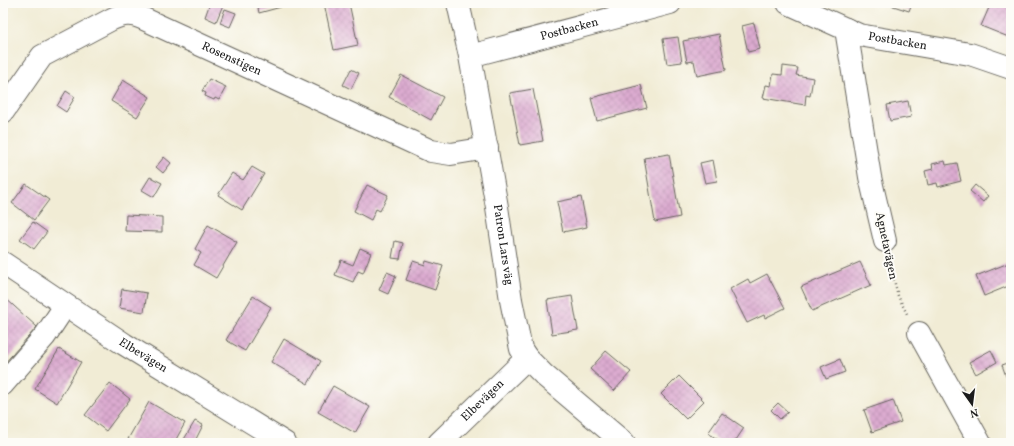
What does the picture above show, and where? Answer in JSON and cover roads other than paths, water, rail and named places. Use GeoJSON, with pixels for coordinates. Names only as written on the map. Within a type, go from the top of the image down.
{"type":"FeatureCollection","features":[{"type":"Feature","properties":{"kind":"street","name":"Patron Lars väg"},"geometry":{"type":"LineString","coordinates":[[458,3],[470,56],[487,148],[521,349],[527,358],[545,376],[624,443]]}},
{"type":"Feature","properties":{"kind":"street","name":"Postbacken"},"geometry":{"type":"LineString","coordinates":[[470,56],[670,3]]}},
{"type":"Feature","properties":{"kind":"street","name":"Postbacken"},"geometry":{"type":"LineString","coordinates":[[795,4],[846,29],[864,36],[970,54],[1011,68]]}},
{"type":"Feature","properties":{"kind":"street","name":"Rosenstigen"},"geometry":{"type":"LineString","coordinates":[[3,112],[42,56],[120,15],[127,14],[142,18],[431,151],[451,154],[487,148]]}},
{"type":"Feature","properties":{"kind":"street","name":"Agnetavägen"},"geometry":{"type":"LineString","coordinates":[[846,29],[870,177],[885,241]]}},
{"type":"Feature","properties":{"kind":"street","name":"Elbevägen"},"geometry":{"type":"LineString","coordinates":[[3,263],[65,306],[124,344],[285,443]]}},
{"type":"Feature","properties":{"kind":"street"},"geometry":{"type":"LineString","coordinates":[[3,384],[45,336],[65,306]]}},
{"type":"Feature","properties":{"kind":"street"},"geometry":{"type":"LineString","coordinates":[[919,333],[980,443]]}},
{"type":"Feature","properties":{"kind":"street","name":"Elbevägen"},"geometry":{"type":"LineString","coordinates":[[439,443],[527,358]]}}]}
